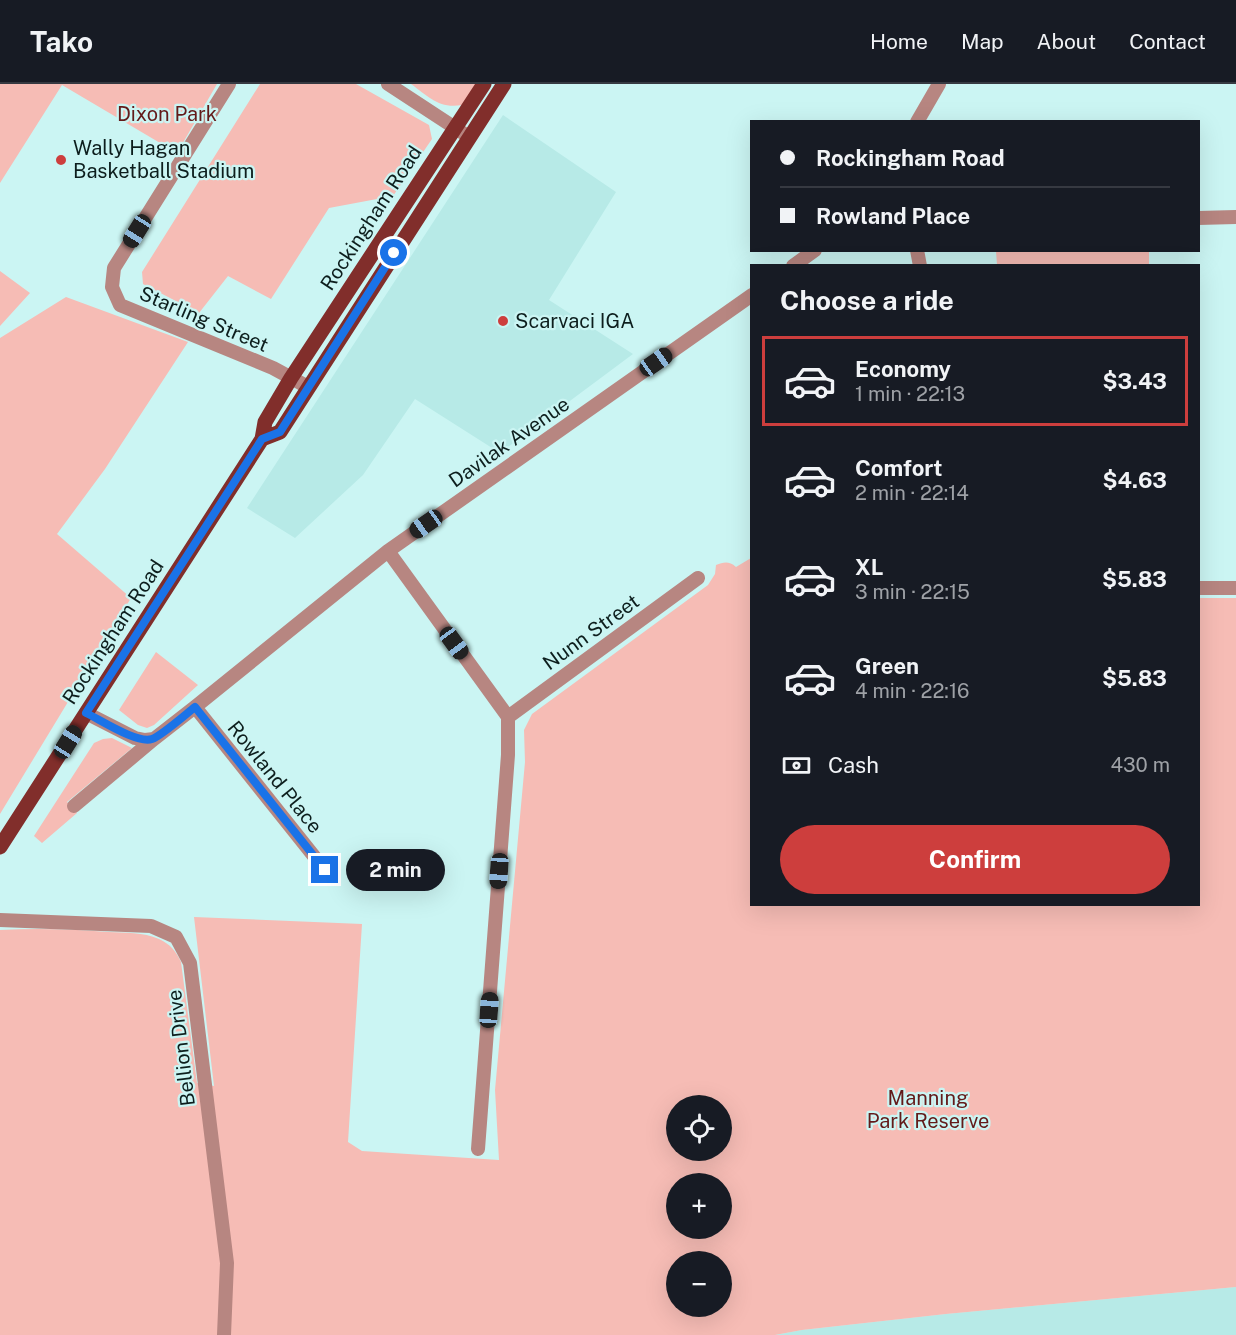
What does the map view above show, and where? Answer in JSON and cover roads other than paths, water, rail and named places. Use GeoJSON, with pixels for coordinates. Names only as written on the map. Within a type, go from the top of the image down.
{"type":"FeatureCollection","features":[{"type":"Feature","properties":{"kind":"main road","name":"Rockingham Road"},"geometry":{"type":"LineString","coordinates":[[0,847],[262,439],[265,423],[291,378],[484,84]]}},
{"type":"Feature","properties":{"kind":"main road","name":"Rockingham Road"},"geometry":{"type":"LineString","coordinates":[[262,439],[280,432],[504,84]]}},
{"type":"Feature","properties":{"kind":"street","name":"Starling Street"},"geometry":{"type":"LineString","coordinates":[[229,84],[114,268],[112,287],[120,305],[273,368],[308,387]]}},
{"type":"Feature","properties":{"kind":"street"},"geometry":{"type":"LineString","coordinates":[[388,84],[469,137]]}},
{"type":"Feature","properties":{"kind":"street"},"geometry":{"type":"LineString","coordinates":[[918,120],[939,84]]}},
{"type":"Feature","properties":{"kind":"street"},"geometry":{"type":"LineString","coordinates":[[1200,218],[1236,217]]}},
{"type":"Feature","properties":{"kind":"street"},"geometry":{"type":"LineString","coordinates":[[796,264],[812,252]]}},
{"type":"Feature","properties":{"kind":"street","name":"Davilak Avenue"},"geometry":{"type":"LineString","coordinates":[[74,806],[388,551],[750,296]]}},
{"type":"Feature","properties":{"kind":"street"},"geometry":{"type":"LineString","coordinates":[[388,551],[508,717],[508,755],[478,1149]]}},
{"type":"Feature","properties":{"kind":"street","name":"Nunn Street"},"geometry":{"type":"LineString","coordinates":[[508,717],[698,578]]}},
{"type":"Feature","properties":{"kind":"street"},"geometry":{"type":"LineString","coordinates":[[1200,588],[1236,588]]}},
{"type":"Feature","properties":{"kind":"street","name":"Rowland Place"},"geometry":{"type":"LineString","coordinates":[[195,707],[325,870]]}},
{"type":"Feature","properties":{"kind":"street"},"geometry":{"type":"LineString","coordinates":[[86,713],[135,738],[154,739]]}},
{"type":"Feature","properties":{"kind":"street","name":"Bellion Drive"},"geometry":{"type":"LineString","coordinates":[[0,920],[151,926],[176,937],[190,963],[227,1263],[224,1335]]}},
{"type":"Feature","properties":{"kind":"place","name":"Wally Hagan Basketball Stadium"},"geometry":{"type":"Point","coordinates":[61,160]}},
{"type":"Feature","properties":{"kind":"place","name":"Scarvaci IGA"},"geometry":{"type":"Point","coordinates":[503,321]}},
{"type":"Feature","properties":{"kind":"park label","name":"Dixon Park"},"geometry":{"type":"Point","coordinates":[167,114]}},
{"type":"Feature","properties":{"kind":"park label","name":"Manning Park Reserve"},"geometry":{"type":"Point","coordinates":[928,1110]}}]}
